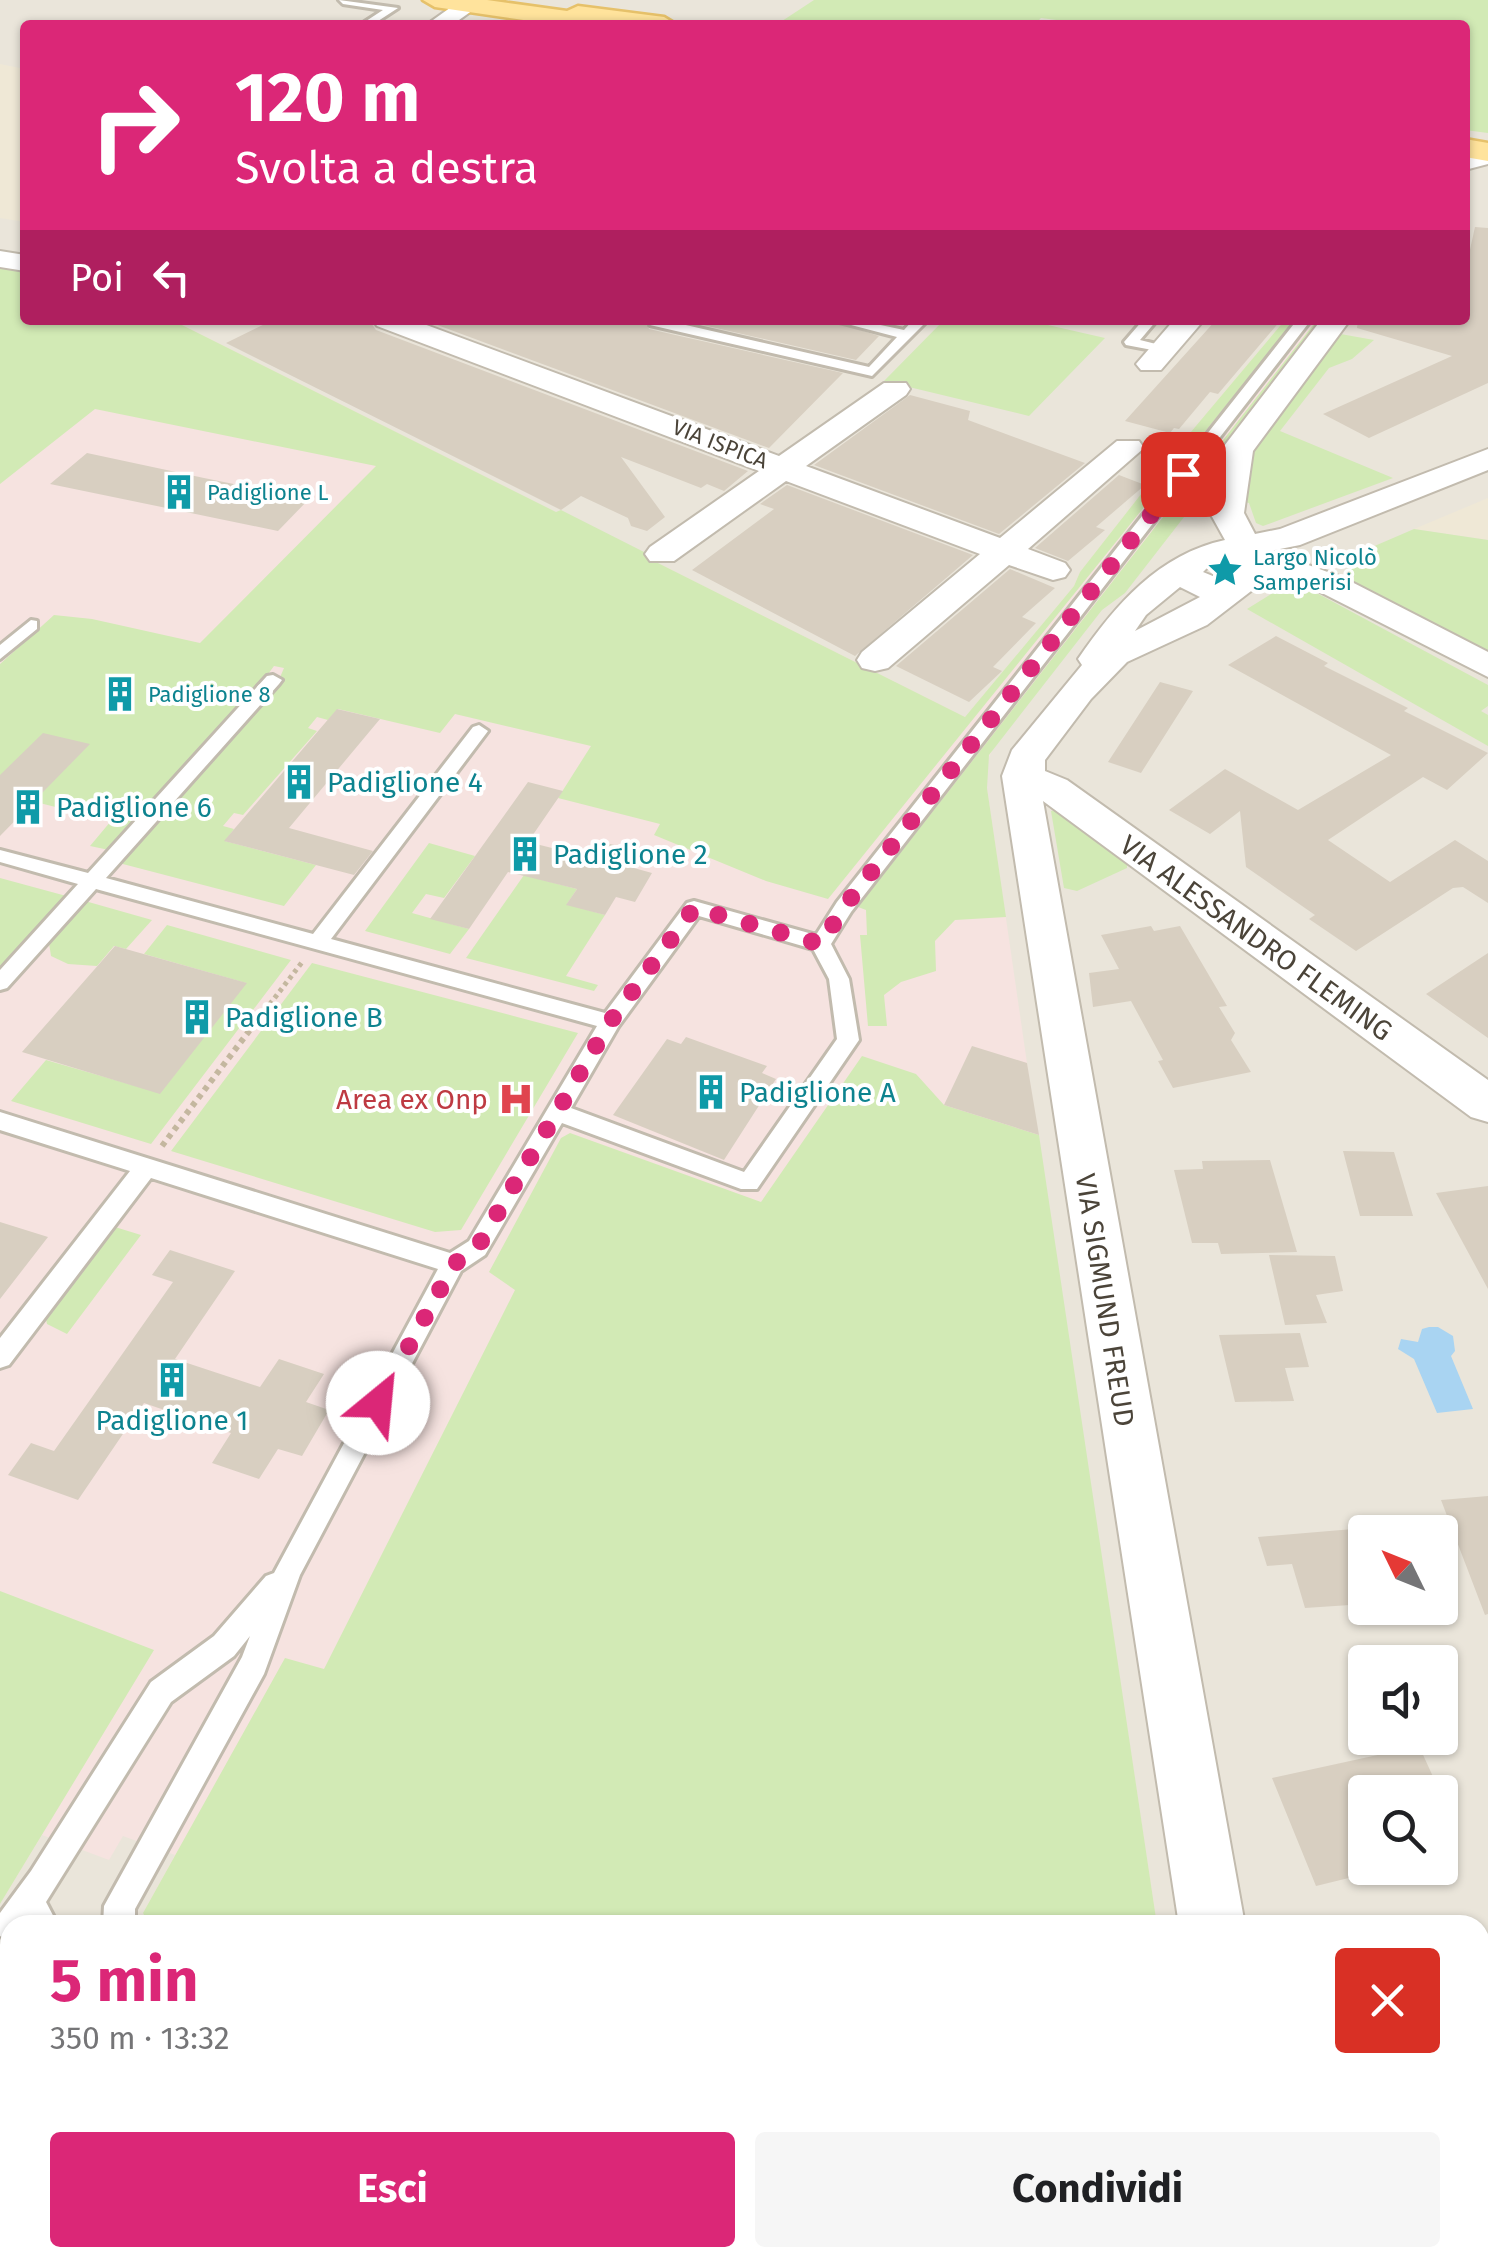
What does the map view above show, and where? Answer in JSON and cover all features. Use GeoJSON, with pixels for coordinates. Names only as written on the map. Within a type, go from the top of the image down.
{"type":"FeatureCollection","features":[{"type":"Feature","properties":{"kind":"main road"},"geometry":{"type":"LineString","coordinates":[[435,0],[624,20]]}},
{"type":"Feature","properties":{"kind":"main road"},"geometry":{"type":"LineString","coordinates":[[480,2],[547,20]]}},
{"type":"Feature","properties":{"kind":"street"},"geometry":{"type":"LineString","coordinates":[[446,20],[480,2]]}},
{"type":"Feature","properties":{"kind":"street","name":"VIA ISPICA"},"geometry":{"type":"LineString","coordinates":[[400,325],[1053,570]]}},
{"type":"Feature","properties":{"kind":"street"},"geometry":{"type":"LineString","coordinates":[[1157,357],[1186,325]]}},
{"type":"Feature","properties":{"kind":"street"},"geometry":{"type":"LineString","coordinates":[[1271,566],[1228,513],[1237,450],[1332,325]]}},
{"type":"Feature","properties":{"kind":"street"},"geometry":{"type":"LineString","coordinates":[[662,554],[895,389]]}},
{"type":"Feature","properties":{"kind":"street"},"geometry":{"type":"LineString","coordinates":[[875,660],[1128,448]]}},
{"type":"Feature","properties":{"kind":"street"},"geometry":{"type":"LineString","coordinates":[[1271,566],[1288,538],[1488,459]]}},
{"type":"Feature","properties":{"kind":"street"},"geometry":{"type":"LineString","coordinates":[[1022,776],[1026,760],[1078,691],[1114,654],[1194,617],[1271,566],[1488,480]]}},
{"type":"Feature","properties":{"kind":"street"},"geometry":{"type":"LineString","coordinates":[[1078,691],[1101,650],[1134,608],[1190,562],[1213,550],[1271,566],[1488,666]]}},
{"type":"Feature","properties":{"kind":"street","name":"VIA ALESSANDRO FLEMING"},"geometry":{"type":"LineString","coordinates":[[1022,776],[1053,790],[1488,1104]]}},
{"type":"Feature","properties":{"kind":"street","name":"VIA SIGMUND FREUD"},"geometry":{"type":"LineString","coordinates":[[1022,776],[1104,1303],[1210,1915]]}},
{"type":"Feature","properties":{"kind":"lane"},"geometry":{"type":"LineString","coordinates":[[342,0],[392,8],[373,20]]}},
{"type":"Feature","properties":{"kind":"lane"},"geometry":{"type":"LineString","coordinates":[[670,325],[872,372],[916,325]]}},
{"type":"Feature","properties":{"kind":"lane"},"geometry":{"type":"LineString","coordinates":[[862,325],[907,335]]}},
{"type":"Feature","properties":{"kind":"lane"},"geometry":{"type":"LineString","coordinates":[[1146,325],[1131,342],[1157,357]]}},
{"type":"Feature","properties":{"kind":"lane"},"geometry":{"type":"LineString","coordinates":[[821,944],[856,892],[1300,325]]}},
{"type":"Feature","properties":{"kind":"lane"},"geometry":{"type":"LineString","coordinates":[[0,654],[31,626]]}},
{"type":"Feature","properties":{"kind":"lane"},"geometry":{"type":"LineString","coordinates":[[0,983],[273,680]]}},
{"type":"Feature","properties":{"kind":"lane"},"geometry":{"type":"LineString","coordinates":[[318,942],[480,731]]}},
{"type":"Feature","properties":{"kind":"lane"},"geometry":{"type":"LineString","coordinates":[[0,856],[610,1022]]}},
{"type":"Feature","properties":{"kind":"lane"},"geometry":{"type":"LineString","coordinates":[[117,1915],[254,1664],[288,1571],[454,1264],[477,1248],[610,1022],[694,908],[821,944],[839,979],[848,1040],[749,1183],[558,1112]]}},
{"type":"Feature","properties":{"kind":"lane"},"geometry":{"type":"LineString","coordinates":[[0,1121],[454,1264]]}},
{"type":"Feature","properties":{"kind":"lane"},"geometry":{"type":"LineString","coordinates":[[0,1357],[146,1167]]}},
{"type":"Feature","properties":{"kind":"lane"},"geometry":{"type":"LineString","coordinates":[[27,1915],[161,1692],[224,1646],[288,1571]]}},
{"type":"Feature","properties":{"kind":"path"},"geometry":{"type":"LineString","coordinates":[[146,1167],[318,942]]}},
{"type":"Feature","properties":{"kind":"shaded area","name":"Area ex Onp"},"geometry":{"type":"Polygon","coordinates":[[[0,0],[1488,0],[1488,1915],[0,1915],[0,0]]]}},
{"type":"Feature","properties":{"kind":"shaded area"},"geometry":{"type":"Polygon","coordinates":[[[0,64],[20,68],[20,221],[0,218],[0,64]]]}},
{"type":"Feature","properties":{"kind":"shaded area","name":"Area ex Onp"},"geometry":{"type":"Polygon","coordinates":[[[0,267],[20,270],[20,325],[182,325],[965,717],[1074,586],[1080,572],[1174,452],[1281,325],[1322,325],[994,746],[987,762],[987,788],[1027,1063],[1155,1915],[144,1915],[175,1855],[123,1836],[109,1860],[42,1835],[0,1904],[0,267]]]}},
{"type":"Feature","properties":{"kind":"shaded area"},"geometry":{"type":"Polygon","coordinates":[[[1488,498],[1488,540],[1414,529],[1488,498]]]}},
{"type":"Feature","properties":{"kind":"green space"},"geometry":{"type":"Polygon","coordinates":[[[814,0],[1488,0],[1488,133],[1470,131],[1470,20],[784,20],[814,0]]]}},
{"type":"Feature","properties":{"kind":"green space"},"geometry":{"type":"Polygon","coordinates":[[[0,267],[20,270],[20,325],[182,325],[556,512],[561,510],[646,553],[644,556],[965,717],[1074,586],[1080,572],[1174,452],[1281,325],[1291,325],[828,899],[766,881],[654,835],[660,824],[558,798],[591,746],[455,714],[440,733],[338,709],[328,720],[317,717],[308,728],[317,731],[243,815],[234,813],[223,826],[234,829],[225,841],[316,865],[284,906],[119,863],[278,682],[284,668],[274,666],[251,697],[109,850],[90,846],[111,821],[0,793],[0,664],[54,615],[92,619],[200,643],[376,466],[95,409],[0,484],[0,267]]]}},
{"type":"Feature","properties":{"kind":"green space"},"geometry":{"type":"Polygon","coordinates":[[[939,325],[1048,325],[1105,338],[1029,416],[884,381],[939,325]]]}},
{"type":"Feature","properties":{"kind":"green space"},"geometry":{"type":"Polygon","coordinates":[[[1313,325],[1322,325],[1218,460],[1223,463],[1218,493],[1205,490],[1125,593],[1102,610],[989,755],[987,788],[1006,917],[955,920],[935,941],[936,971],[901,982],[884,995],[887,1026],[868,1026],[860,935],[867,935],[866,910],[858,907],[1313,325]]]}},
{"type":"Feature","properties":{"kind":"green space"},"geometry":{"type":"Polygon","coordinates":[[[1335,333],[1374,340],[1352,359],[1329,368],[1280,431],[1393,478],[1263,526],[1256,523],[1249,503],[1242,502],[1244,455],[1335,333]]]}},
{"type":"Feature","properties":{"kind":"green space"},"geometry":{"type":"Polygon","coordinates":[[[1414,529],[1488,540],[1488,653],[1342,578],[1351,575],[1346,566],[1349,557],[1414,529]]]}},
{"type":"Feature","properties":{"kind":"green space"},"geometry":{"type":"Polygon","coordinates":[[[1289,589],[1305,594],[1311,590],[1488,685],[1488,706],[1481,711],[1488,715],[1488,746],[1247,609],[1276,591],[1289,589]]]}},
{"type":"Feature","properties":{"kind":"green space"},"geometry":{"type":"Polygon","coordinates":[[[1055,810],[1127,862],[1127,868],[1077,891],[1064,888],[1051,811],[1055,810]]]}},
{"type":"Feature","properties":{"kind":"green space"},"geometry":{"type":"Polygon","coordinates":[[[429,843],[475,856],[444,898],[426,894],[412,913],[469,929],[450,954],[365,931],[429,843]]]}},
{"type":"Feature","properties":{"kind":"green space"},"geometry":{"type":"Polygon","coordinates":[[[524,875],[577,889],[567,904],[605,915],[566,976],[598,985],[594,991],[466,958],[524,875]]]}},
{"type":"Feature","properties":{"kind":"green space"},"geometry":{"type":"Polygon","coordinates":[[[0,878],[70,897],[0,971],[0,878]]]}},
{"type":"Feature","properties":{"kind":"green space"},"geometry":{"type":"Polygon","coordinates":[[[85,901],[152,920],[126,949],[114,946],[97,966],[68,964],[51,956],[49,943],[85,901]]]}},
{"type":"Feature","properties":{"kind":"green space"},"geometry":{"type":"Polygon","coordinates":[[[167,925],[291,960],[151,1144],[11,1101],[46,1060],[160,1093],[246,983],[144,954],[167,925]]]}},
{"type":"Feature","properties":{"kind":"green space"},"geometry":{"type":"Polygon","coordinates":[[[312,963],[578,1033],[461,1230],[435,1232],[171,1151],[312,963]]]}},
{"type":"Feature","properties":{"kind":"green space"},"geometry":{"type":"Polygon","coordinates":[[[862,1056],[916,1074],[944,1105],[1039,1135],[1156,1915],[144,1915],[285,1658],[324,1669],[515,1290],[489,1272],[561,1138],[570,1133],[761,1202],[862,1056]]]}},
{"type":"Feature","properties":{"kind":"green space"},"geometry":{"type":"Polygon","coordinates":[[[115,1227],[141,1235],[67,1334],[47,1324],[45,1315],[115,1227]]]}},
{"type":"Feature","properties":{"kind":"green space"},"geometry":{"type":"Polygon","coordinates":[[[0,1591],[154,1650],[0,1904],[0,1591]]]}},
{"type":"Feature","properties":{"kind":"water"},"geometry":{"type":"Polygon","coordinates":[[[1438,1327],[1453,1336],[1455,1351],[1451,1356],[1473,1409],[1437,1413],[1414,1359],[1398,1349],[1401,1339],[1418,1342],[1422,1329],[1438,1327]]]}},
{"type":"Feature","properties":{"kind":"building"},"geometry":{"type":"Polygon","coordinates":[[[1475,227],[1488,228],[1488,383],[1369,438],[1323,414],[1452,356],[1357,325],[1470,325],[1470,250],[1475,227]]]}},
{"type":"Feature","properties":{"kind":"building"},"geometry":{"type":"Polygon","coordinates":[[[263,325],[372,325],[376,330],[748,471],[724,491],[707,484],[701,488],[621,457],[665,517],[647,531],[631,526],[628,518],[581,496],[561,510],[226,343],[263,325]]]}},
{"type":"Feature","properties":{"kind":"building"},"geometry":{"type":"Polygon","coordinates":[[[437,325],[648,325],[649,329],[843,373],[769,448],[437,325]]]}},
{"type":"Feature","properties":{"kind":"building"},"geometry":{"type":"Polygon","coordinates":[[[703,325],[844,325],[879,336],[856,360],[703,325]]]}},
{"type":"Feature","properties":{"kind":"building"},"geometry":{"type":"Polygon","coordinates":[[[1211,325],[1277,325],[1218,394],[1210,392],[1179,429],[1170,433],[1125,421],[1211,325]]]}},
{"type":"Feature","properties":{"kind":"building"},"geometry":{"type":"Polygon","coordinates":[[[910,395],[970,411],[968,420],[1085,463],[999,534],[814,465],[910,395]]]}},
{"type":"Feature","properties":{"kind":"building","name":"Padiglione L"},"geometry":{"type":"Polygon","coordinates":[[[87,453],[309,499],[278,531],[50,484],[87,453]]]}},
{"type":"Feature","properties":{"kind":"building"},"geometry":{"type":"Polygon","coordinates":[[[1119,475],[1145,485],[1096,527],[1105,530],[1068,561],[1035,548],[1119,475]]]}},
{"type":"Feature","properties":{"kind":"building"},"geometry":{"type":"Polygon","coordinates":[[[787,485],[973,555],[855,656],[692,570],[774,509],[760,504],[787,485]]]}},
{"type":"Feature","properties":{"kind":"building"},"geometry":{"type":"Polygon","coordinates":[[[1010,569],[1055,588],[1022,617],[1036,623],[993,667],[1002,671],[969,702],[896,666],[1010,569]]]}},
{"type":"Feature","properties":{"kind":"building"},"geometry":{"type":"Polygon","coordinates":[[[1276,636],[1328,663],[1324,666],[1408,708],[1404,711],[1488,753],[1447,790],[1423,777],[1328,840],[1390,882],[1455,840],[1488,861],[1488,903],[1463,887],[1453,888],[1356,951],[1309,919],[1315,915],[1246,867],[1240,811],[1210,834],[1169,810],[1225,769],[1298,810],[1391,755],[1228,665],[1276,636]]]}},
{"type":"Feature","properties":{"kind":"building"},"geometry":{"type":"Polygon","coordinates":[[[1160,682],[1193,691],[1141,773],[1108,762],[1160,682]]]}},
{"type":"Feature","properties":{"kind":"building","name":"Padiglione 4"},"geometry":{"type":"Polygon","coordinates":[[[337,709],[380,719],[289,828],[373,851],[354,875],[224,841],[337,709]]]}},
{"type":"Feature","properties":{"kind":"building"},"geometry":{"type":"Polygon","coordinates":[[[43,733],[90,744],[0,836],[0,775],[43,733]]]}},
{"type":"Feature","properties":{"kind":"building","name":"Padiglione 2"},"geometry":{"type":"Polygon","coordinates":[[[528,782],[563,791],[528,842],[596,859],[606,843],[643,852],[634,868],[652,873],[635,902],[616,897],[605,915],[566,905],[577,889],[508,872],[469,929],[430,919],[528,782]]]}},
{"type":"Feature","properties":{"kind":"building"},"geometry":{"type":"Polygon","coordinates":[[[1151,926],[1154,931],[1180,926],[1227,1006],[1219,1007],[1235,1033],[1231,1040],[1251,1072],[1173,1088],[1158,1061],[1163,1060],[1131,1001],[1093,1007],[1089,973],[1119,969],[1101,935],[1151,926]]]}},
{"type":"Feature","properties":{"kind":"building","name":"Padiglione B"},"geometry":{"type":"Polygon","coordinates":[[[115,946],[247,983],[160,1094],[22,1052],[115,946]]]}},
{"type":"Feature","properties":{"kind":"building"},"geometry":{"type":"Polygon","coordinates":[[[1488,953],[1488,1038],[1426,994],[1488,953]]]}},
{"type":"Feature","properties":{"kind":"building","name":"Padiglione A"},"geometry":{"type":"Polygon","coordinates":[[[686,1037],[767,1066],[762,1073],[776,1079],[724,1160],[613,1115],[667,1039],[681,1044],[686,1037]]]}},
{"type":"Feature","properties":{"kind":"building"},"geometry":{"type":"Polygon","coordinates":[[[972,1046],[1027,1063],[1039,1135],[944,1105],[972,1046]]]}},
{"type":"Feature","properties":{"kind":"building"},"geometry":{"type":"Polygon","coordinates":[[[1343,1151],[1394,1152],[1413,1216],[1360,1216],[1343,1151]]]}},
{"type":"Feature","properties":{"kind":"building"},"geometry":{"type":"Polygon","coordinates":[[[1270,1160],[1297,1252],[1221,1254],[1218,1243],[1192,1243],[1174,1170],[1203,1169],[1202,1161],[1270,1160]]]}},
{"type":"Feature","properties":{"kind":"building"},"geometry":{"type":"Polygon","coordinates":[[[1488,1186],[1488,1289],[1436,1193],[1488,1186]]]}},
{"type":"Feature","properties":{"kind":"building"},"geometry":{"type":"Polygon","coordinates":[[[0,1222],[48,1237],[0,1299],[0,1222]]]}},
{"type":"Feature","properties":{"kind":"building","name":"Padiglione 1"},"geometry":{"type":"Polygon","coordinates":[[[170,1250],[235,1271],[175,1359],[260,1387],[279,1359],[324,1374],[306,1402],[329,1410],[302,1456],[278,1449],[259,1479],[212,1463],[231,1433],[144,1403],[78,1500],[8,1475],[31,1443],[54,1451],[173,1282],[152,1275],[170,1250]]]}},
{"type":"Feature","properties":{"kind":"building"},"geometry":{"type":"Polygon","coordinates":[[[1269,1255],[1335,1256],[1343,1291],[1316,1295],[1327,1323],[1285,1325],[1269,1255]]]}},
{"type":"Feature","properties":{"kind":"building"},"geometry":{"type":"Polygon","coordinates":[[[1300,1333],[1309,1367],[1285,1368],[1294,1401],[1235,1402],[1219,1335],[1300,1333]]]}},
{"type":"Feature","properties":{"kind":"building"},"geometry":{"type":"Polygon","coordinates":[[[1488,1496],[1488,1614],[1485,1615],[1458,1544],[1458,1515],[1447,1515],[1441,1500],[1488,1496]]]}},
{"type":"Feature","properties":{"kind":"building"},"geometry":{"type":"Polygon","coordinates":[[[1348,1529],[1348,1605],[1305,1608],[1292,1564],[1267,1566],[1258,1537],[1348,1529]]]}},
{"type":"Feature","properties":{"kind":"building"},"geometry":{"type":"Polygon","coordinates":[[[1378,1755],[1423,1755],[1432,1775],[1348,1775],[1348,1878],[1316,1886],[1272,1778],[1378,1755]]]}},
{"type":"Feature","properties":{"kind":"place","name":"Padiglione L"},"geometry":{"type":"Point","coordinates":[179,492]}},
{"type":"Feature","properties":{"kind":"place","name":"Largo Nicolò Samperisi"},"geometry":{"type":"Point","coordinates":[1225,570]}},
{"type":"Feature","properties":{"kind":"place","name":"Padiglione 8"},"geometry":{"type":"Point","coordinates":[120,694]}},
{"type":"Feature","properties":{"kind":"place","name":"Padiglione 4"},"geometry":{"type":"Point","coordinates":[299,782]}},
{"type":"Feature","properties":{"kind":"place","name":"Padiglione 6"},"geometry":{"type":"Point","coordinates":[28,807]}},
{"type":"Feature","properties":{"kind":"place","name":"Padiglione 2"},"geometry":{"type":"Point","coordinates":[525,854]}},
{"type":"Feature","properties":{"kind":"place","name":"Padiglione B"},"geometry":{"type":"Point","coordinates":[197,1017]}},
{"type":"Feature","properties":{"kind":"place","name":"Padiglione A"},"geometry":{"type":"Point","coordinates":[711,1092]}},
{"type":"Feature","properties":{"kind":"place","name":"Area ex Onp"},"geometry":{"type":"Point","coordinates":[516,1099]}},
{"type":"Feature","properties":{"kind":"place","name":"Padiglione 1"},"geometry":{"type":"Point","coordinates":[172,1380]}},
{"type":"Feature","properties":{"kind":"route"},"geometry":{"type":"LineString","coordinates":[[378,1403],[454,1264],[477,1248],[610,1022],[694,908],[821,944],[844,907],[1183,474]]}}]}
